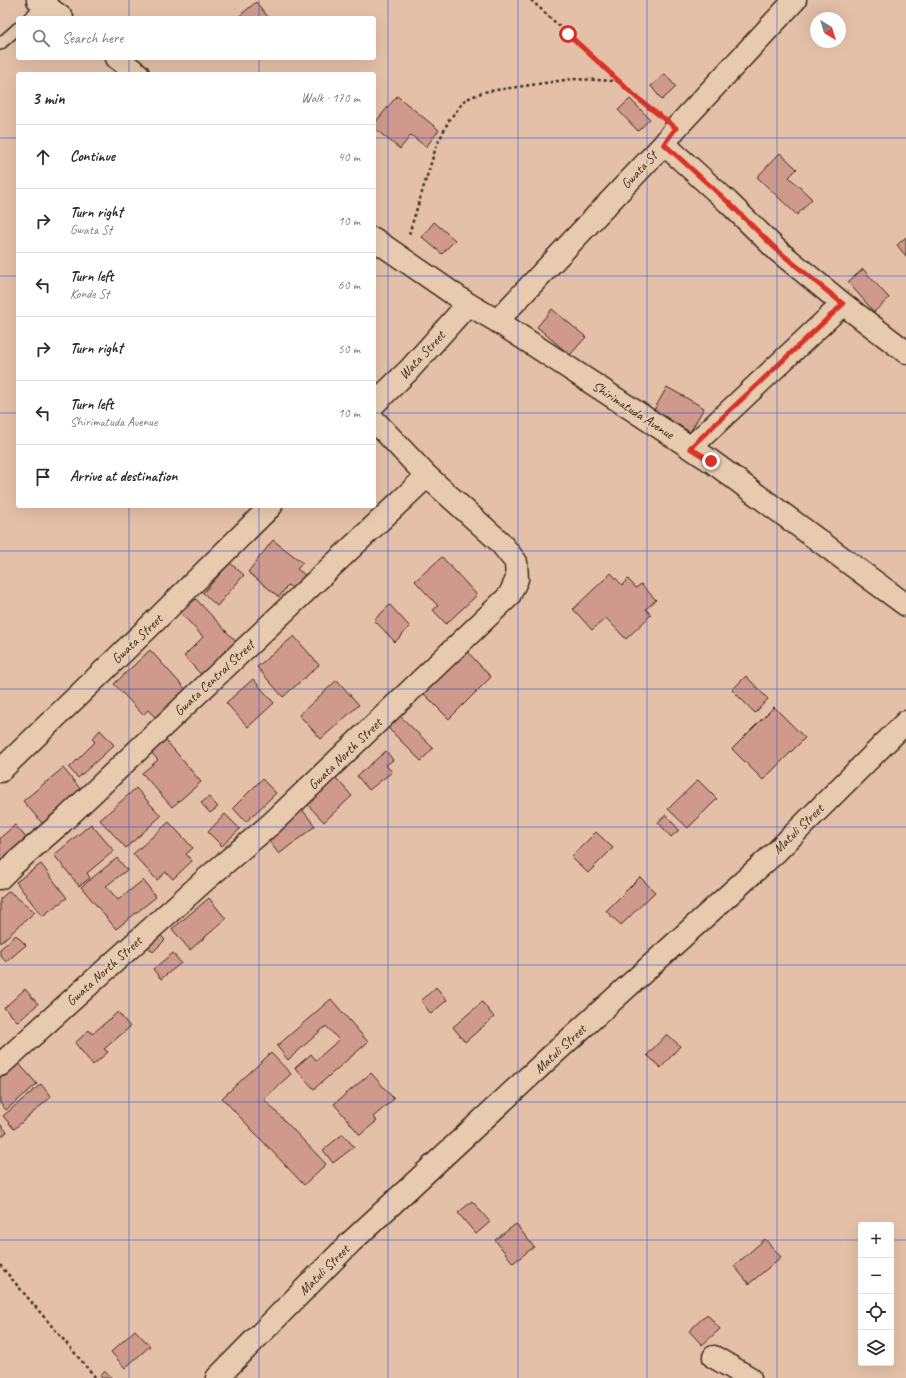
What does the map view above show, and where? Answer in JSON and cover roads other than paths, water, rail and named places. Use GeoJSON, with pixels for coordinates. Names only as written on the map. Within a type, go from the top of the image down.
{"type":"FeatureCollection","features":[{"type":"Feature","properties":{"kind":"street","name":"Gwata St"},"geometry":{"type":"LineString","coordinates":[[497,321],[795,0]]}},
{"type":"Feature","properties":{"kind":"street"},"geometry":{"type":"LineString","coordinates":[[37,8],[57,16]]}},
{"type":"Feature","properties":{"kind":"street"},"geometry":{"type":"LineString","coordinates":[[119,60],[135,72]]}},
{"type":"Feature","properties":{"kind":"street"},"geometry":{"type":"LineString","coordinates":[[670,136],[728,202],[777,250],[843,304],[906,352]]}},
{"type":"Feature","properties":{"kind":"street","name":"Shirimatuda Avenue"},"geometry":{"type":"LineString","coordinates":[[376,240],[468,304],[497,321],[711,461],[906,605]]}},
{"type":"Feature","properties":{"kind":"street","name":"Wata Street"},"geometry":{"type":"LineString","coordinates":[[376,402],[410,370],[468,304]]}},
{"type":"Feature","properties":{"kind":"street"},"geometry":{"type":"LineString","coordinates":[[690,448],[843,304]]}},
{"type":"Feature","properties":{"kind":"street","name":"Gwata North Street"},"geometry":{"type":"LineString","coordinates":[[0,1065],[205,880],[272,823],[509,596],[516,579],[516,562],[499,541],[428,476],[376,422]]}},
{"type":"Feature","properties":{"kind":"street","name":"Gwata Central Street"},"geometry":{"type":"LineString","coordinates":[[0,878],[62,822],[428,476]]}},
{"type":"Feature","properties":{"kind":"street","name":"Gwata Street"},"geometry":{"type":"LineString","coordinates":[[0,771],[151,626],[269,508]]}},
{"type":"Feature","properties":{"kind":"street","name":"Matuli Street"},"geometry":{"type":"LineString","coordinates":[[216,1378],[351,1242],[555,1053],[777,851],[906,722]]}},
{"type":"Feature","properties":{"kind":"street"},"geometry":{"type":"LineString","coordinates":[[714,1357],[750,1378]]}},
{"type":"Feature","properties":{"kind":"lane"},"geometry":{"type":"LineString","coordinates":[[0,44],[16,30]]}}]}
